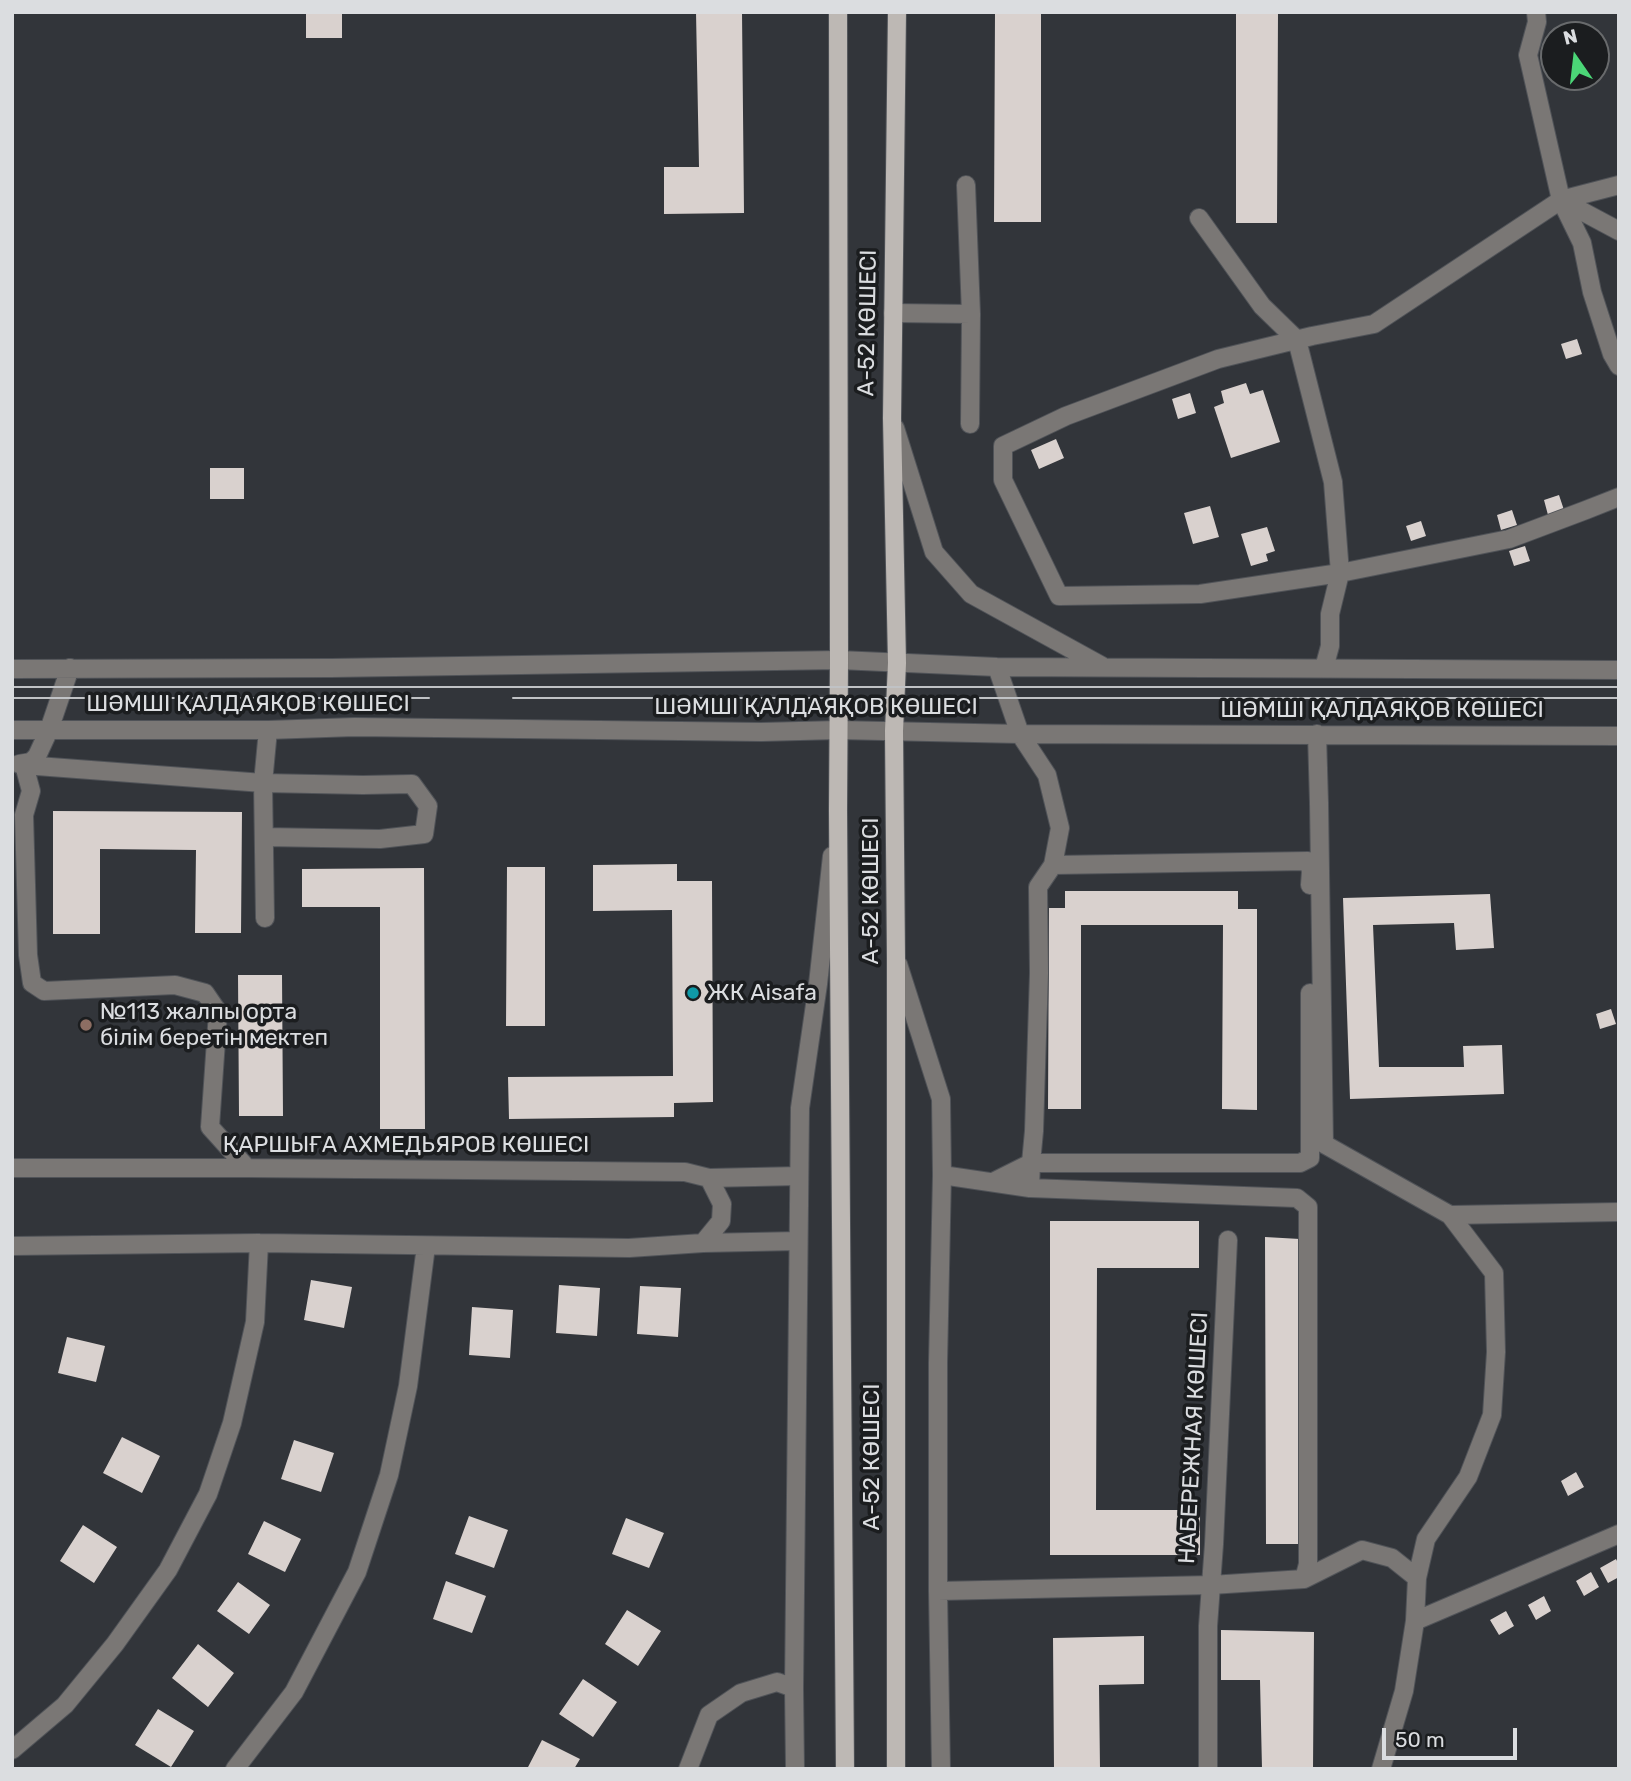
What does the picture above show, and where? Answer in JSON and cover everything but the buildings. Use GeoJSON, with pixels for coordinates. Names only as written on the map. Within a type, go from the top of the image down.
{"type":"FeatureCollection","features":[{"type":"Feature","properties":{"kind":"main road","name":"А-52 КӨШЕСІ"},"geometry":{"type":"LineString","coordinates":[[838,12],[838,811],[845,1769]]}},
{"type":"Feature","properties":{"kind":"main road","name":"А-52 КӨШЕСІ"},"geometry":{"type":"LineString","coordinates":[[896,1769],[894,732],[897,663],[892,418],[897,12]]}},
{"type":"Feature","properties":{"kind":"street"},"geometry":{"type":"LineString","coordinates":[[1536,12],[1537,22],[1528,55],[1561,200],[1582,243],[1592,292],[1612,354],[1619,366]]}},
{"type":"Feature","properties":{"kind":"street"},"geometry":{"type":"LineString","coordinates":[[965,185],[971,314],[970,424]]}},
{"type":"Feature","properties":{"kind":"street"},"geometry":{"type":"LineString","coordinates":[[1619,185],[1561,200],[1374,324],[1218,359],[1078,411],[1003,446],[1003,480],[1059,596],[1200,594],[1340,573],[1509,538],[1619,497]]}},
{"type":"Feature","properties":{"kind":"street"},"geometry":{"type":"LineString","coordinates":[[1561,200],[1619,231]]}},
{"type":"Feature","properties":{"kind":"street"},"geometry":{"type":"LineString","coordinates":[[1199,218],[1262,306],[1297,340],[1333,482],[1340,573],[1330,614],[1330,646],[1324,668]]}},
{"type":"Feature","properties":{"kind":"street"},"geometry":{"type":"LineString","coordinates":[[893,313],[971,314]]}},
{"type":"Feature","properties":{"kind":"street"},"geometry":{"type":"LineString","coordinates":[[892,418],[934,552],[971,594],[1104,667]]}},
{"type":"Feature","properties":{"kind":"street","name":"ШӘМШІ ҚАЛДАЯҚОВ КӨШЕСІ"},"geometry":{"type":"LineString","coordinates":[[12,669],[331,668],[839,660],[997,667],[1619,670]]}},
{"type":"Feature","properties":{"kind":"street"},"geometry":{"type":"LineString","coordinates":[[997,667],[1020,734],[1047,775],[1060,828],[1053,865],[1038,887],[1039,973],[1030,1188]]}},
{"type":"Feature","properties":{"kind":"street"},"geometry":{"type":"LineString","coordinates":[[18,764],[32,762],[37,756],[49,730],[70,668]]}},
{"type":"Feature","properties":{"kind":"street","name":"ШӘМШІ ҚАЛДАЯҚОВ КӨШЕСІ"},"geometry":{"type":"LineString","coordinates":[[12,730],[268,730],[355,727],[1020,734],[1619,736]]}},
{"type":"Feature","properties":{"kind":"street"},"geometry":{"type":"LineString","coordinates":[[265,918],[263,783],[268,730]]}},
{"type":"Feature","properties":{"kind":"street"},"geometry":{"type":"LineString","coordinates":[[1317,734],[1324,1144],[1450,1215],[1494,1273],[1496,1352],[1492,1415],[1468,1477],[1426,1539],[1418,1578],[1415,1621],[1404,1691],[1381,1769]]}},
{"type":"Feature","properties":{"kind":"street"},"geometry":{"type":"LineString","coordinates":[[18,764],[263,783],[412,784],[428,806],[424,834],[380,839],[264,837]]}},
{"type":"Feature","properties":{"kind":"street"},"geometry":{"type":"LineString","coordinates":[[18,764],[31,791],[24,815],[28,955],[32,983],[44,991],[175,985],[205,993],[218,1012],[210,1127],[247,1168]]}},
{"type":"Feature","properties":{"kind":"street"},"geometry":{"type":"LineString","coordinates":[[795,1769],[800,1108],[818,984],[838,811]]}},
{"type":"Feature","properties":{"kind":"street"},"geometry":{"type":"LineString","coordinates":[[993,1182],[1031,1163],[1300,1163],[1310,1158],[1311,871],[1308,861],[1053,865]]}},
{"type":"Feature","properties":{"kind":"street"},"geometry":{"type":"LineString","coordinates":[[896,959],[941,1099],[938,1374],[941,1769]]}},
{"type":"Feature","properties":{"kind":"street","name":"ҚАРШЫҒА АХМЕДЬЯРОВ КӨШЕСІ"},"geometry":{"type":"LineString","coordinates":[[12,1168],[685,1172],[709,1178],[799,1176]]}},
{"type":"Feature","properties":{"kind":"street"},"geometry":{"type":"LineString","coordinates":[[942,1175],[1030,1188],[1297,1198],[1308,1207],[1308,1564],[1304,1578]]}},
{"type":"Feature","properties":{"kind":"street"},"geometry":{"type":"LineString","coordinates":[[703,1243],[721,1221],[722,1204],[709,1178]]}},
{"type":"Feature","properties":{"kind":"street"},"geometry":{"type":"LineString","coordinates":[[1450,1215],[1619,1212]]}},
{"type":"Feature","properties":{"kind":"street","name":"НАБЕРЕЖНАЯ КӨШЕСІ"},"geometry":{"type":"LineString","coordinates":[[1228,1240],[1211,1585],[1304,1578],[1362,1550],[1392,1558],[1418,1578]]}},
{"type":"Feature","properties":{"kind":"street"},"geometry":{"type":"LineString","coordinates":[[12,1246],[259,1243],[629,1248],[798,1241]]}},
{"type":"Feature","properties":{"kind":"street"},"geometry":{"type":"LineString","coordinates":[[12,1750],[65,1705],[115,1644],[168,1570],[208,1494],[232,1423],[255,1322],[259,1243]]}},
{"type":"Feature","properties":{"kind":"street"},"geometry":{"type":"LineString","coordinates":[[235,1769],[294,1692],[357,1572],[389,1475],[408,1386],[426,1246]]}},
{"type":"Feature","properties":{"kind":"street"},"geometry":{"type":"LineString","coordinates":[[1415,1621],[1619,1534]]}},
{"type":"Feature","properties":{"kind":"street"},"geometry":{"type":"LineString","coordinates":[[938,1591],[1211,1585],[1208,1626],[1208,1769]]}},
{"type":"Feature","properties":{"kind":"street"},"geometry":{"type":"LineString","coordinates":[[688,1769],[709,1714],[741,1693],[777,1682],[794,1688]]}},
{"type":"Feature","properties":{"kind":"tram line"},"geometry":{"type":"LineString","coordinates":[[12,687],[1619,687]]}},
{"type":"Feature","properties":{"kind":"tram line"},"geometry":{"type":"LineString","coordinates":[[12,698],[429,698]]}},
{"type":"Feature","properties":{"kind":"tram line"},"geometry":{"type":"LineString","coordinates":[[513,698],[1619,698]]}},
{"type":"Feature","properties":{"kind":"place","name":"ЖК Aisafa"},"geometry":{"type":"Point","coordinates":[693,993]}},
{"type":"Feature","properties":{"kind":"place","name":"№113 жалпы орта білім беретін мектеп"},"geometry":{"type":"Point","coordinates":[86,1025]}}]}
